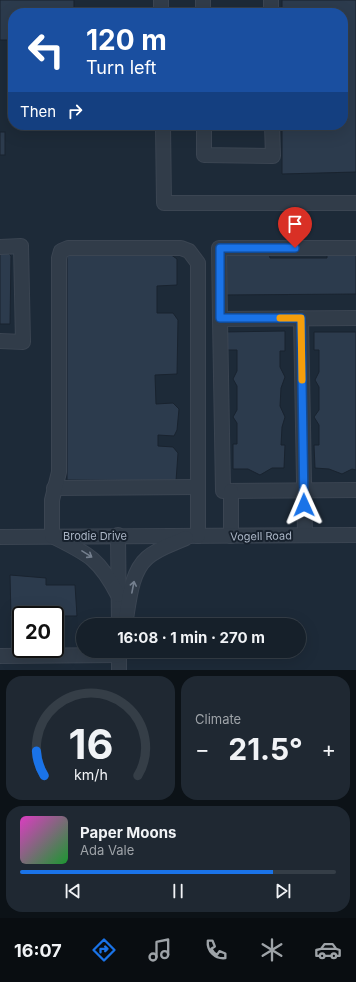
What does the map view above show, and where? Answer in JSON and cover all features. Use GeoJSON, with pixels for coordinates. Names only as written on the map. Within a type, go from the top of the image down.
{"type":"FeatureCollection","features":[{"type":"Feature","properties":{"kind":"street"},"geometry":{"type":"LineString","coordinates":[[163,130],[164,203],[356,203]]}},
{"type":"Feature","properties":{"kind":"street"},"geometry":{"type":"LineString","coordinates":[[204,130],[204,155],[273,156],[272,130]]}},
{"type":"Feature","properties":{"kind":"street"},"geometry":{"type":"LineString","coordinates":[[0,246],[21,246],[23,342],[0,342]]}},
{"type":"Feature","properties":{"kind":"street"},"geometry":{"type":"LineString","coordinates":[[118,595],[108,574],[95,559],[85,552],[52,536],[52,500],[59,472],[59,258],[61,251],[68,248],[181,248],[189,251],[198,263],[198,487],[194,536],[158,550],[141,565],[134,579],[126,618]]}},
{"type":"Feature","properties":{"kind":"street"},"geometry":{"type":"LineString","coordinates":[[356,248],[220,248],[223,491],[356,490]]}},
{"type":"Feature","properties":{"kind":"street"},"geometry":{"type":"LineString","coordinates":[[220,318],[356,318]]}},
{"type":"Feature","properties":{"kind":"street"},"geometry":{"type":"LineString","coordinates":[[301,318],[305,535]]}},
{"type":"Feature","properties":{"kind":"street"},"geometry":{"type":"LineString","coordinates":[[54,488],[198,487]]}},
{"type":"Feature","properties":{"kind":"street"},"geometry":{"type":"LineString","coordinates":[[231,491],[231,536]]}},
{"type":"Feature","properties":{"kind":"street"},"geometry":{"type":"LineString","coordinates":[[118,535],[119,618]]}},
{"type":"Feature","properties":{"kind":"street","name":"Brodie Drive"},"geometry":{"type":"LineString","coordinates":[[0,537],[118,535],[194,536]]}},
{"type":"Feature","properties":{"kind":"street","name":"Vogell Road"},"geometry":{"type":"LineString","coordinates":[[194,536],[356,535]]}},
{"type":"Feature","properties":{"kind":"street"},"geometry":{"type":"LineString","coordinates":[[0,656],[76,653]]}},
{"type":"Feature","properties":{"kind":"street"},"geometry":{"type":"LineString","coordinates":[[119,658],[119,670]]}},
{"type":"Feature","properties":{"kind":"building"},"geometry":{"type":"Polygon","coordinates":[[[0,0],[74,0],[74,8],[8,8],[8,40],[0,40],[0,0]]]}},
{"type":"Feature","properties":{"kind":"building"},"geometry":{"type":"Polygon","coordinates":[[[282,0],[356,0],[356,172],[282,174],[282,130],[348,130],[348,8],[282,8],[282,0]]]}},
{"type":"Feature","properties":{"kind":"building"},"geometry":{"type":"Polygon","coordinates":[[[0,132],[5,132],[5,155],[0,155],[0,132]]]}},
{"type":"Feature","properties":{"kind":"building"},"geometry":{"type":"Polygon","coordinates":[[[4,249],[11,256],[10,324],[0,324],[0,251],[4,249]]]}},
{"type":"Feature","properties":{"kind":"building"},"geometry":{"type":"Polygon","coordinates":[[[67,253],[170,254],[177,259],[177,285],[157,286],[157,313],[173,313],[178,320],[177,374],[155,375],[156,404],[173,403],[179,409],[177,430],[174,436],[158,435],[158,446],[173,447],[178,453],[176,481],[67,480],[67,253]]]}},
{"type":"Feature","properties":{"kind":"building"},"geometry":{"type":"Polygon","coordinates":[[[224,254],[269,254],[270,258],[327,258],[327,255],[356,255],[356,294],[224,295],[224,254]]]}},
{"type":"Feature","properties":{"kind":"building"},"geometry":{"type":"Polygon","coordinates":[[[285,331],[285,351],[280,351],[280,367],[285,377],[281,388],[280,406],[285,417],[282,427],[281,445],[285,445],[284,468],[272,468],[260,475],[248,469],[233,469],[233,444],[237,444],[237,423],[233,417],[237,410],[237,386],[233,379],[237,371],[237,350],[223,350],[223,332],[285,331]]]}},
{"type":"Feature","properties":{"kind":"building"},"geometry":{"type":"Polygon","coordinates":[[[314,332],[356,332],[356,470],[352,469],[342,474],[329,469],[315,468],[314,445],[319,445],[319,425],[314,417],[319,410],[319,387],[315,380],[319,372],[319,350],[314,350],[314,332]]]}},
{"type":"Feature","properties":{"kind":"building"},"geometry":{"type":"Polygon","coordinates":[[[10,575],[46,578],[46,585],[75,585],[77,616],[64,616],[64,606],[12,606],[11,616],[10,575]]]}},
{"type":"Feature","properties":{"kind":"slow traffic"},"geometry":{"type":"LineString","coordinates":[[280,318],[301,318],[302,380]]}},
{"type":"Feature","properties":{"kind":"route"},"geometry":{"type":"LineString","coordinates":[[295,248],[220,248],[220,318],[301,318],[304,505]]}}]}
